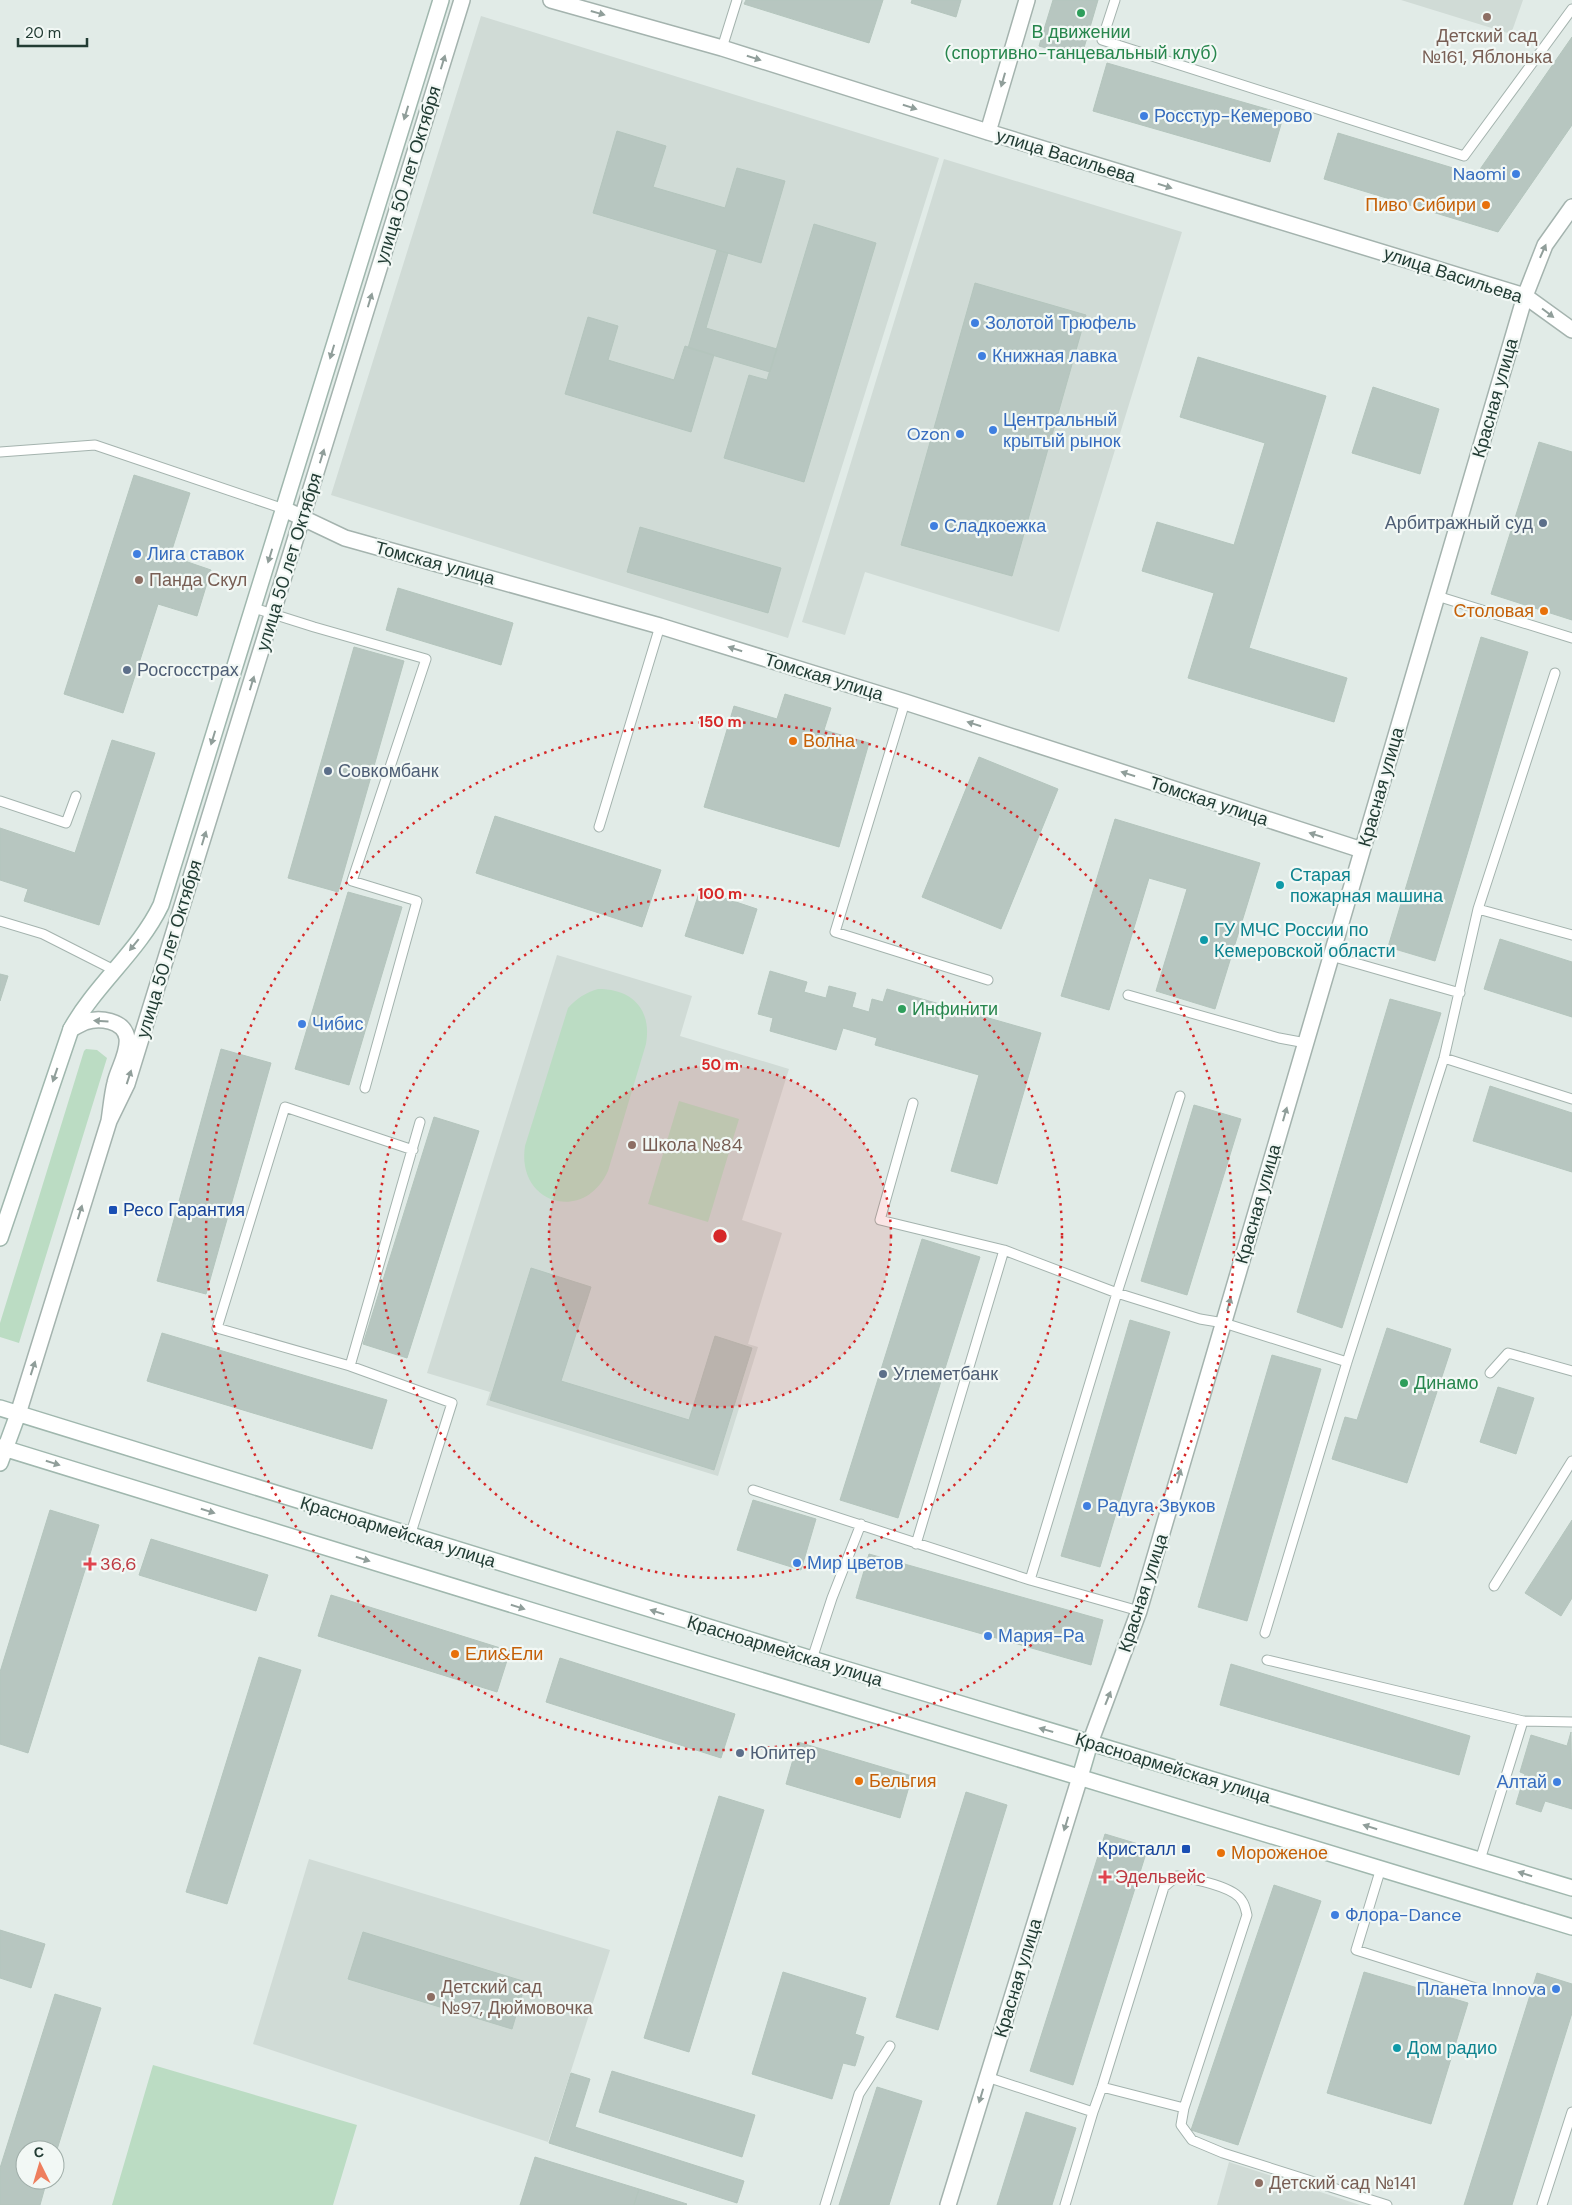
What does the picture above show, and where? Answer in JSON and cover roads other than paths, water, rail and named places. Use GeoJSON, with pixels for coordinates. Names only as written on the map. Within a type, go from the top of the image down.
{"type":"FeatureCollection","features":[{"type":"Feature","properties":{"kind":"street","name":"улица 50 лет Октября"},"geometry":{"type":"LineString","coordinates":[[0,1238],[71,1029],[84,1007],[153,923],[161,905],[441,0]]}},
{"type":"Feature","properties":{"kind":"street","name":"улица 50 лет Октября"},"geometry":{"type":"LineString","coordinates":[[109,1121],[127,1084],[462,0]]}},
{"type":"Feature","properties":{"kind":"street","name":"улица Васильева"},"geometry":{"type":"LineString","coordinates":[[552,0],[722,48],[988,132],[1525,296],[1572,330]]}},
{"type":"Feature","properties":{"kind":"street"},"geometry":{"type":"LineString","coordinates":[[988,132],[1027,0]]}},
{"type":"Feature","properties":{"kind":"street","name":"Красная улица"},"geometry":{"type":"LineString","coordinates":[[948,2205],[1090,1743],[1139,1611],[1525,296],[1545,245],[1572,207]]}},
{"type":"Feature","properties":{"kind":"street","name":"Томская улица"},"geometry":{"type":"LineString","coordinates":[[284,509],[345,538],[660,626],[905,702],[1362,850]]}},
{"type":"Feature","properties":{"kind":"street","name":"улица 50 лет Октября"},"geometry":{"type":"LineString","coordinates":[[0,1464],[3,1448],[18,1414],[109,1121],[115,1082],[126,1048],[127,1038],[124,1031],[112,1022],[96,1020],[85,1022],[71,1029]]}},
{"type":"Feature","properties":{"kind":"street","name":"Красноармейская улица"},"geometry":{"type":"LineString","coordinates":[[0,1408],[812,1659],[1572,1888]]}},
{"type":"Feature","properties":{"kind":"street","name":"Красноармейская улица"},"geometry":{"type":"LineString","coordinates":[[3,1448],[1572,1926]]}},
{"type":"Feature","properties":{"kind":"lane"},"geometry":{"type":"LineString","coordinates":[[722,48],[737,0]]}},
{"type":"Feature","properties":{"kind":"lane"},"geometry":{"type":"LineString","coordinates":[[1115,0],[1102,40],[1464,156],[1572,9]]}},
{"type":"Feature","properties":{"kind":"lane"},"geometry":{"type":"LineString","coordinates":[[0,452],[95,445],[284,509]]}},
{"type":"Feature","properties":{"kind":"lane"},"geometry":{"type":"LineString","coordinates":[[1437,596],[1572,638]]}},
{"type":"Feature","properties":{"kind":"lane"},"geometry":{"type":"LineString","coordinates":[[254,608],[426,659],[352,881],[417,901],[364,1088]]}},
{"type":"Feature","properties":{"kind":"lane"},"geometry":{"type":"LineString","coordinates":[[599,827],[660,626]]}},
{"type":"Feature","properties":{"kind":"lane"},"geometry":{"type":"LineString","coordinates":[[1265,1633],[1347,1362],[1444,1058],[1478,909],[1555,673]]}},
{"type":"Feature","properties":{"kind":"lane"},"geometry":{"type":"LineString","coordinates":[[905,702],[836,932],[988,980]]}},
{"type":"Feature","properties":{"kind":"lane"},"geometry":{"type":"LineString","coordinates":[[0,802],[66,823],[76,796]]}},
{"type":"Feature","properties":{"kind":"lane"},"geometry":{"type":"LineString","coordinates":[[1478,909],[1572,935]]}},
{"type":"Feature","properties":{"kind":"lane"},"geometry":{"type":"LineString","coordinates":[[0,921],[43,934],[114,970]]}},
{"type":"Feature","properties":{"kind":"lane"},"geometry":{"type":"LineString","coordinates":[[1331,956],[1460,993]]}},
{"type":"Feature","properties":{"kind":"lane"},"geometry":{"type":"LineString","coordinates":[[1128,995],[1279,1038],[1306,1043]]}},
{"type":"Feature","properties":{"kind":"lane"},"geometry":{"type":"LineString","coordinates":[[1444,1058],[1572,1099]]}},
{"type":"Feature","properties":{"kind":"lane"},"geometry":{"type":"LineString","coordinates":[[1030,1580],[1117,1293],[1180,1096]]}},
{"type":"Feature","properties":{"kind":"lane"},"geometry":{"type":"LineString","coordinates":[[913,1103],[880,1220],[1004,1250],[1117,1293],[1200,1319],[1224,1323],[1347,1362]]}},
{"type":"Feature","properties":{"kind":"lane"},"geometry":{"type":"LineString","coordinates":[[410,1536],[452,1403],[350,1366],[217,1328],[285,1108],[413,1150]]}},
{"type":"Feature","properties":{"kind":"lane"},"geometry":{"type":"LineString","coordinates":[[350,1366],[420,1122]]}},
{"type":"Feature","properties":{"kind":"lane"},"geometry":{"type":"LineString","coordinates":[[916,1544],[1004,1250]]}},
{"type":"Feature","properties":{"kind":"lane"},"geometry":{"type":"LineString","coordinates":[[1490,1374],[1508,1353],[1572,1371]]}},
{"type":"Feature","properties":{"kind":"lane"},"geometry":{"type":"LineString","coordinates":[[1494,1586],[1572,1461]]}},
{"type":"Feature","properties":{"kind":"lane"},"geometry":{"type":"LineString","coordinates":[[753,1490],[1030,1580],[1139,1611]]}},
{"type":"Feature","properties":{"kind":"lane"},"geometry":{"type":"LineString","coordinates":[[812,1659],[832,1598],[861,1524]]}},
{"type":"Feature","properties":{"kind":"lane"},"geometry":{"type":"LineString","coordinates":[[1267,1660],[1523,1721],[1572,1722]]}},
{"type":"Feature","properties":{"kind":"lane"},"geometry":{"type":"LineString","coordinates":[[1480,1860],[1523,1721]]}},
{"type":"Feature","properties":{"kind":"lane"},"geometry":{"type":"LineString","coordinates":[[1381,1868],[1356,1950],[1482,1990]]}},
{"type":"Feature","properties":{"kind":"lane"},"geometry":{"type":"LineString","coordinates":[[1065,2205],[1164,1887],[1177,1876],[1200,1880],[1228,1890],[1242,1899],[1247,1916],[1184,2108],[1181,2125],[1192,2140],[1223,2153],[1387,2205]]}},
{"type":"Feature","properties":{"kind":"lane"},"geometry":{"type":"LineString","coordinates":[[825,2205],[859,2094],[890,2046]]}},
{"type":"Feature","properties":{"kind":"lane"},"geometry":{"type":"LineString","coordinates":[[988,2077],[1094,2112]]}},
{"type":"Feature","properties":{"kind":"lane"},"geometry":{"type":"LineString","coordinates":[[1102,2087],[1184,2108]]}},
{"type":"Feature","properties":{"kind":"lane"},"geometry":{"type":"LineString","coordinates":[[1542,2205],[1572,2112]]}},
{"type":"Feature","properties":{"kind":"place","name":"В движении (спортивно-танцевальный клуб)"},"geometry":{"type":"Point","coordinates":[1081,13]}},
{"type":"Feature","properties":{"kind":"place","name":"Детский сад №161, Яблонька"},"geometry":{"type":"Point","coordinates":[1487,17]}},
{"type":"Feature","properties":{"kind":"place","name":"Росстур-Кемерово"},"geometry":{"type":"Point","coordinates":[1144,116]}},
{"type":"Feature","properties":{"kind":"place","name":"Naomi"},"geometry":{"type":"Point","coordinates":[1516,174]}},
{"type":"Feature","properties":{"kind":"place","name":"Пиво Сибири"},"geometry":{"type":"Point","coordinates":[1486,205]}},
{"type":"Feature","properties":{"kind":"place","name":"Золотой Трюфель"},"geometry":{"type":"Point","coordinates":[975,323]}},
{"type":"Feature","properties":{"kind":"place","name":"Книжная лавка"},"geometry":{"type":"Point","coordinates":[982,356]}},
{"type":"Feature","properties":{"kind":"place","name":"Центральный крытый рынок"},"geometry":{"type":"Point","coordinates":[993,430]}},
{"type":"Feature","properties":{"kind":"place","name":"Ozon"},"geometry":{"type":"Point","coordinates":[960,434]}},
{"type":"Feature","properties":{"kind":"place","name":"Арбитражный суд"},"geometry":{"type":"Point","coordinates":[1543,523]}},
{"type":"Feature","properties":{"kind":"place","name":"Сладкоежка"},"geometry":{"type":"Point","coordinates":[934,526]}},
{"type":"Feature","properties":{"kind":"place","name":"Лига ставок"},"geometry":{"type":"Point","coordinates":[137,554]}},
{"type":"Feature","properties":{"kind":"place","name":"Панда Скул"},"geometry":{"type":"Point","coordinates":[139,580]}},
{"type":"Feature","properties":{"kind":"place","name":"Столовая"},"geometry":{"type":"Point","coordinates":[1544,611]}},
{"type":"Feature","properties":{"kind":"place","name":"Росгосстрах"},"geometry":{"type":"Point","coordinates":[127,670]}},
{"type":"Feature","properties":{"kind":"place","name":"Волна"},"geometry":{"type":"Point","coordinates":[793,741]}},
{"type":"Feature","properties":{"kind":"place","name":"Совкомбанк"},"geometry":{"type":"Point","coordinates":[328,771]}},
{"type":"Feature","properties":{"kind":"place","name":"Старая пожарная машина"},"geometry":{"type":"Point","coordinates":[1280,885]}},
{"type":"Feature","properties":{"kind":"place","name":"ГУ МЧС России по Кемеровской области"},"geometry":{"type":"Point","coordinates":[1204,940]}},
{"type":"Feature","properties":{"kind":"place","name":"Инфинити"},"geometry":{"type":"Point","coordinates":[902,1009]}},
{"type":"Feature","properties":{"kind":"place","name":"Чибис"},"geometry":{"type":"Point","coordinates":[302,1024]}},
{"type":"Feature","properties":{"kind":"place","name":"Школа №84"},"geometry":{"type":"Point","coordinates":[632,1145]}},
{"type":"Feature","properties":{"kind":"place","name":"Ресо Гарантия"},"geometry":{"type":"Point","coordinates":[113,1210]}},
{"type":"Feature","properties":{"kind":"place","name":"Углеметбанк"},"geometry":{"type":"Point","coordinates":[883,1374]}},
{"type":"Feature","properties":{"kind":"place","name":"Динамо"},"geometry":{"type":"Point","coordinates":[1404,1383]}},
{"type":"Feature","properties":{"kind":"place","name":"Радуга Звуков"},"geometry":{"type":"Point","coordinates":[1087,1506]}},
{"type":"Feature","properties":{"kind":"place","name":"Мир цветов"},"geometry":{"type":"Point","coordinates":[797,1563]}},
{"type":"Feature","properties":{"kind":"place","name":"36,6"},"geometry":{"type":"Point","coordinates":[90,1564]}},
{"type":"Feature","properties":{"kind":"place","name":"Мария-Ра"},"geometry":{"type":"Point","coordinates":[988,1636]}},
{"type":"Feature","properties":{"kind":"place","name":"Ели&Ели"},"geometry":{"type":"Point","coordinates":[455,1654]}},
{"type":"Feature","properties":{"kind":"place","name":"Юпитер"},"geometry":{"type":"Point","coordinates":[740,1753]}},
{"type":"Feature","properties":{"kind":"place","name":"Бельгия"},"geometry":{"type":"Point","coordinates":[859,1781]}},
{"type":"Feature","properties":{"kind":"place","name":"Алтай"},"geometry":{"type":"Point","coordinates":[1557,1782]}},
{"type":"Feature","properties":{"kind":"place","name":"Кристалл"},"geometry":{"type":"Point","coordinates":[1186,1849]}},
{"type":"Feature","properties":{"kind":"place","name":"Мороженое"},"geometry":{"type":"Point","coordinates":[1221,1853]}},
{"type":"Feature","properties":{"kind":"place","name":"Эдельвейс"},"geometry":{"type":"Point","coordinates":[1105,1877]}},
{"type":"Feature","properties":{"kind":"place","name":"Флора-Dance"},"geometry":{"type":"Point","coordinates":[1335,1915]}},
{"type":"Feature","properties":{"kind":"place","name":"Планета Innova"},"geometry":{"type":"Point","coordinates":[1556,1989]}},
{"type":"Feature","properties":{"kind":"place","name":"Детский сад №97, Дюймовочка"},"geometry":{"type":"Point","coordinates":[431,1997]}},
{"type":"Feature","properties":{"kind":"place","name":"Дом радио"},"geometry":{"type":"Point","coordinates":[1397,2048]}},
{"type":"Feature","properties":{"kind":"place","name":"Детский сад №141"},"geometry":{"type":"Point","coordinates":[1259,2183]}}]}
